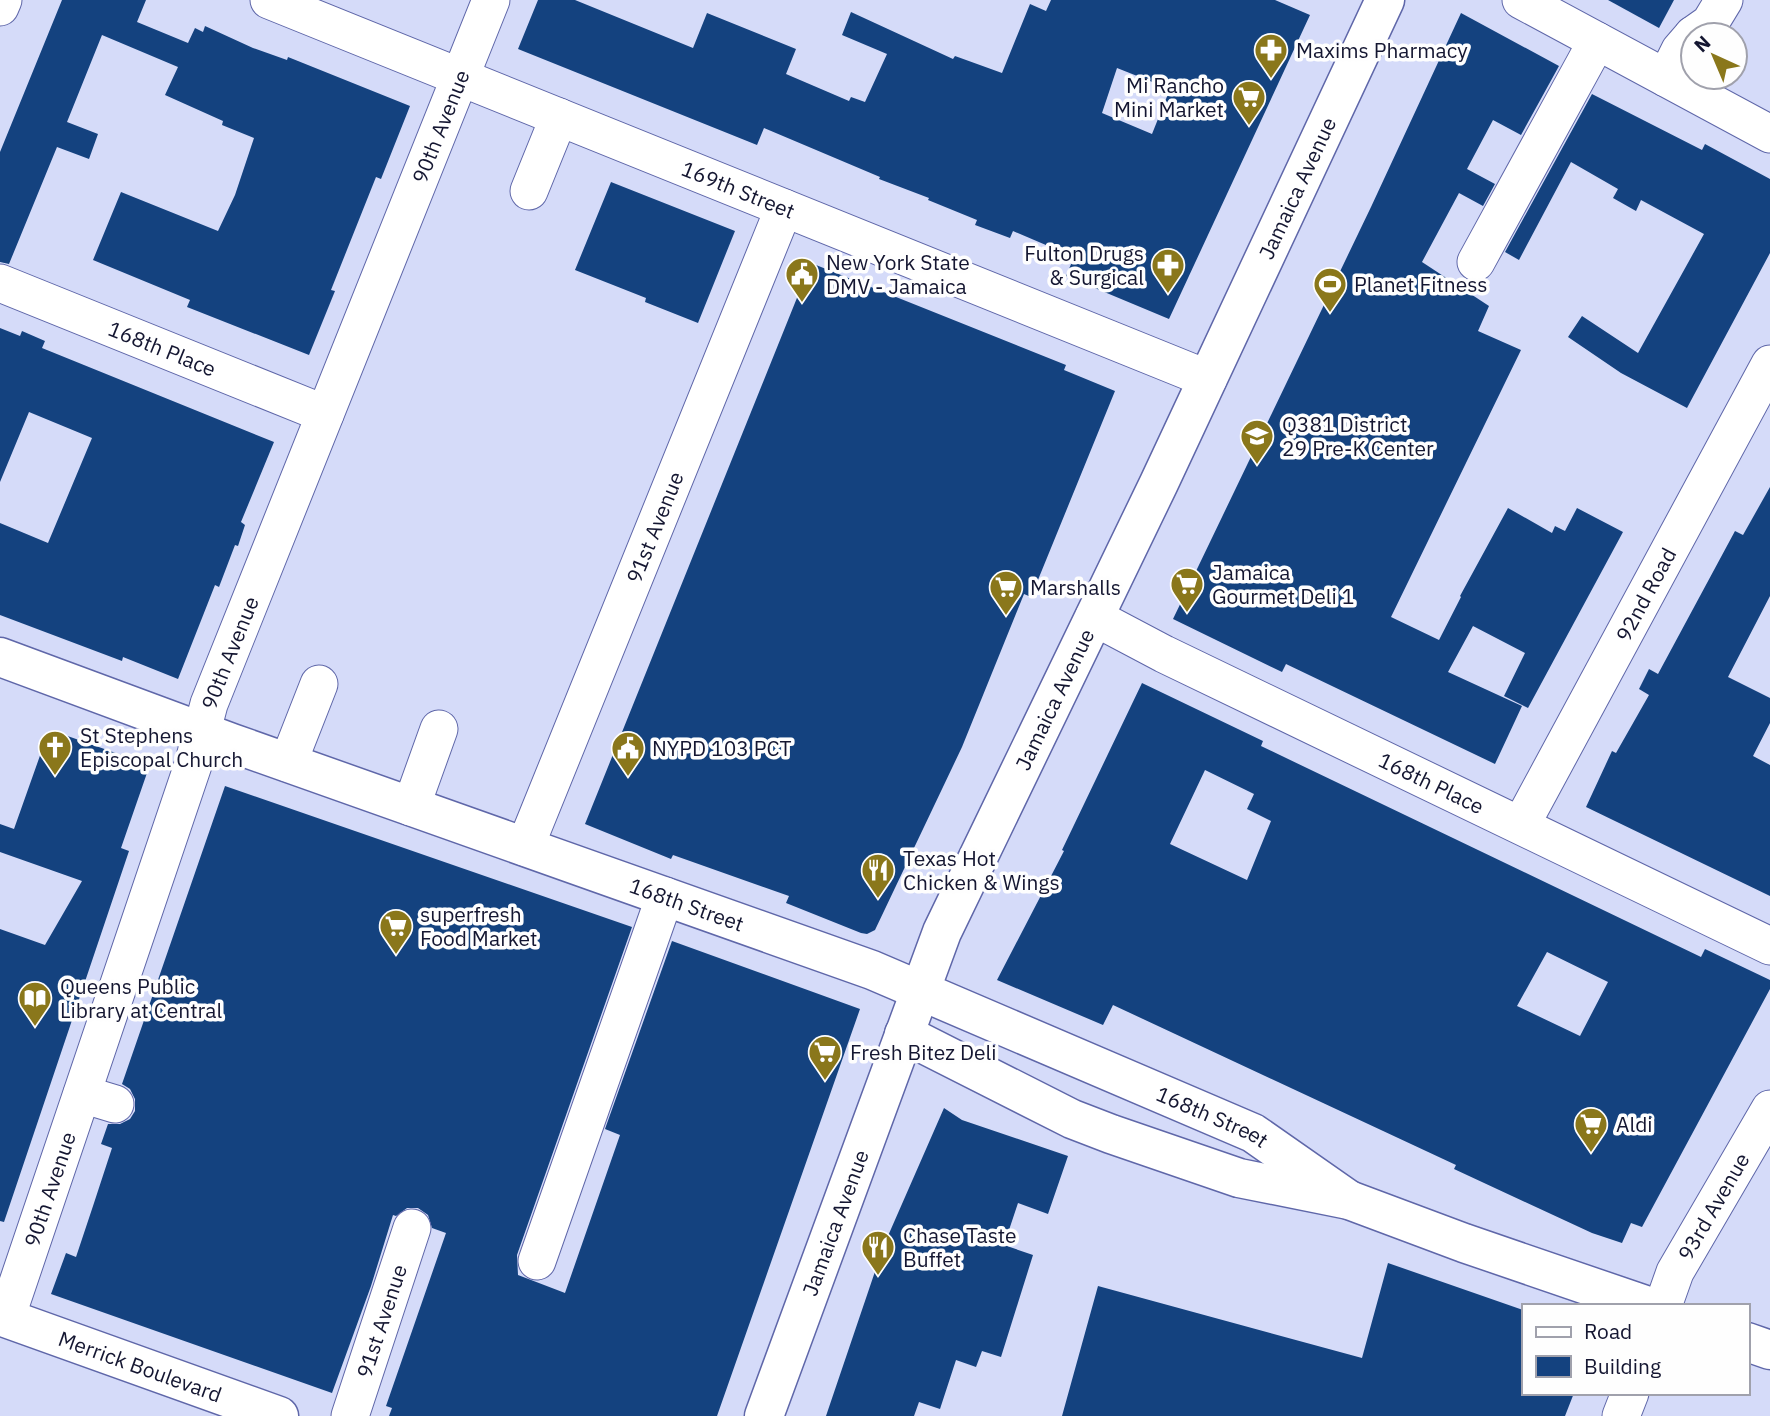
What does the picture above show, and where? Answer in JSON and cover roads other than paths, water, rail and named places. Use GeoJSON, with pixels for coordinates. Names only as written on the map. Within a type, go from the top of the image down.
{"type":"FeatureCollection","features":[{"type":"Feature","properties":{"kind":"main road","name":"Jamaica Avenue"},"geometry":{"type":"LineString","coordinates":[[764,1416],[942,932],[1208,379],[1385,0]]}},
{"type":"Feature","properties":{"kind":"main road","name":"168th Street"},"geometry":{"type":"LineString","coordinates":[[0,657],[288,763],[872,970],[1253,1133],[1349,1200]]}},
{"type":"Feature","properties":{"kind":"main road","name":"168th Street"},"geometry":{"type":"LineString","coordinates":[[904,1034],[1072,1119],[1111,1134],[1239,1178],[1349,1200],[1642,1304]]}},
{"type":"Feature","properties":{"kind":"main road","name":"Merrick Boulevard"},"geometry":{"type":"LineString","coordinates":[[3,1317],[279,1416]]}},
{"type":"Feature","properties":{"kind":"main road"},"geometry":{"type":"LineString","coordinates":[[1749,1343],[1770,1350]]}},
{"type":"Feature","properties":{"kind":"street"},"geometry":{"type":"LineString","coordinates":[[0,7],[3,0]]}},
{"type":"Feature","properties":{"kind":"street","name":"169th Street"},"geometry":{"type":"LineString","coordinates":[[269,0],[1208,379]]}},
{"type":"Feature","properties":{"kind":"street","name":"90th Avenue"},"geometry":{"type":"LineString","coordinates":[[3,1317],[98,1099],[209,704],[491,0]]}},
{"type":"Feature","properties":{"kind":"street"},"geometry":{"type":"LineString","coordinates":[[1521,0],[1770,134]]}},
{"type":"Feature","properties":{"kind":"street"},"geometry":{"type":"LineString","coordinates":[[1711,21],[1724,0]]}},
{"type":"Feature","properties":{"kind":"street"},"geometry":{"type":"LineString","coordinates":[[1476,262],[1597,41]]}},
{"type":"Feature","properties":{"kind":"street"},"geometry":{"type":"LineString","coordinates":[[1666,78],[1679,52]]}},
{"type":"Feature","properties":{"kind":"street"},"geometry":{"type":"LineString","coordinates":[[529,191],[559,117]]}},
{"type":"Feature","properties":{"kind":"street","name":"91st Avenue"},"geometry":{"type":"LineString","coordinates":[[525,847],[784,208]]}},
{"type":"Feature","properties":{"kind":"street","name":"168th Place"},"geometry":{"type":"LineString","coordinates":[[0,283],[325,414]]}},
{"type":"Feature","properties":{"kind":"street","name":"92nd Road"},"geometry":{"type":"LineString","coordinates":[[1521,825],[1770,364]]}},
{"type":"Feature","properties":{"kind":"street","name":"168th Place"},"geometry":{"type":"LineString","coordinates":[[1094,617],[1164,654],[1770,946]]}},
{"type":"Feature","properties":{"kind":"street"},"geometry":{"type":"LineString","coordinates":[[288,763],[319,684]]}},
{"type":"Feature","properties":{"kind":"street"},"geometry":{"type":"LineString","coordinates":[[411,807],[439,729]]}},
{"type":"Feature","properties":{"kind":"street"},"geometry":{"type":"LineString","coordinates":[[537,1261],[665,896]]}},
{"type":"Feature","properties":{"kind":"street","name":"93rd Avenue"},"geometry":{"type":"LineString","coordinates":[[1664,1304],[1675,1272],[1770,1109]]}},
{"type":"Feature","properties":{"kind":"street","name":"91st Avenue"},"geometry":{"type":"LineString","coordinates":[[350,1416],[412,1228]]}},
{"type":"Feature","properties":{"kind":"street"},"geometry":{"type":"LineString","coordinates":[[1621,1416],[1629,1395]]}},
{"type":"Feature","properties":{"kind":"place","name":"Maxims Pharmacy"},"geometry":{"type":"Point","coordinates":[1271,80]}},
{"type":"Feature","properties":{"kind":"place","name":"Mi Rancho Mini Market"},"geometry":{"type":"Point","coordinates":[1249,127]}},
{"type":"Feature","properties":{"kind":"place","name":"Fulton Drugs & Surgical"},"geometry":{"type":"Point","coordinates":[1168,295]}},
{"type":"Feature","properties":{"kind":"place","name":"New York State DMV - Jamaica"},"geometry":{"type":"Point","coordinates":[802,304]}},
{"type":"Feature","properties":{"kind":"place","name":"Planet Fitness"},"geometry":{"type":"Point","coordinates":[1330,314]}},
{"type":"Feature","properties":{"kind":"place","name":"Q381 District 29 Pre-K Center"},"geometry":{"type":"Point","coordinates":[1257,466]}},
{"type":"Feature","properties":{"kind":"place","name":"Jamaica Gourmet Deli 1"},"geometry":{"type":"Point","coordinates":[1187,614]}},
{"type":"Feature","properties":{"kind":"place","name":"Marshalls"},"geometry":{"type":"Point","coordinates":[1006,617]}},
{"type":"Feature","properties":{"kind":"place","name":"St Stephens Episcopal Church"},"geometry":{"type":"Point","coordinates":[55,777]}},
{"type":"Feature","properties":{"kind":"place","name":"NYPD 103 PCT"},"geometry":{"type":"Point","coordinates":[628,778]}},
{"type":"Feature","properties":{"kind":"place","name":"Texas Hot Chicken & Wings"},"geometry":{"type":"Point","coordinates":[878,900]}},
{"type":"Feature","properties":{"kind":"place","name":"superfresh Food Market"},"geometry":{"type":"Point","coordinates":[396,956]}},
{"type":"Feature","properties":{"kind":"place","name":"Queens Public Library at Central"},"geometry":{"type":"Point","coordinates":[35,1028]}},
{"type":"Feature","properties":{"kind":"place","name":"Fresh Bitez Deli"},"geometry":{"type":"Point","coordinates":[825,1082]}},
{"type":"Feature","properties":{"kind":"place","name":"Aldi"},"geometry":{"type":"Point","coordinates":[1591,1154]}},
{"type":"Feature","properties":{"kind":"place","name":"Chase Taste Buffet"},"geometry":{"type":"Point","coordinates":[878,1277]}}]}
